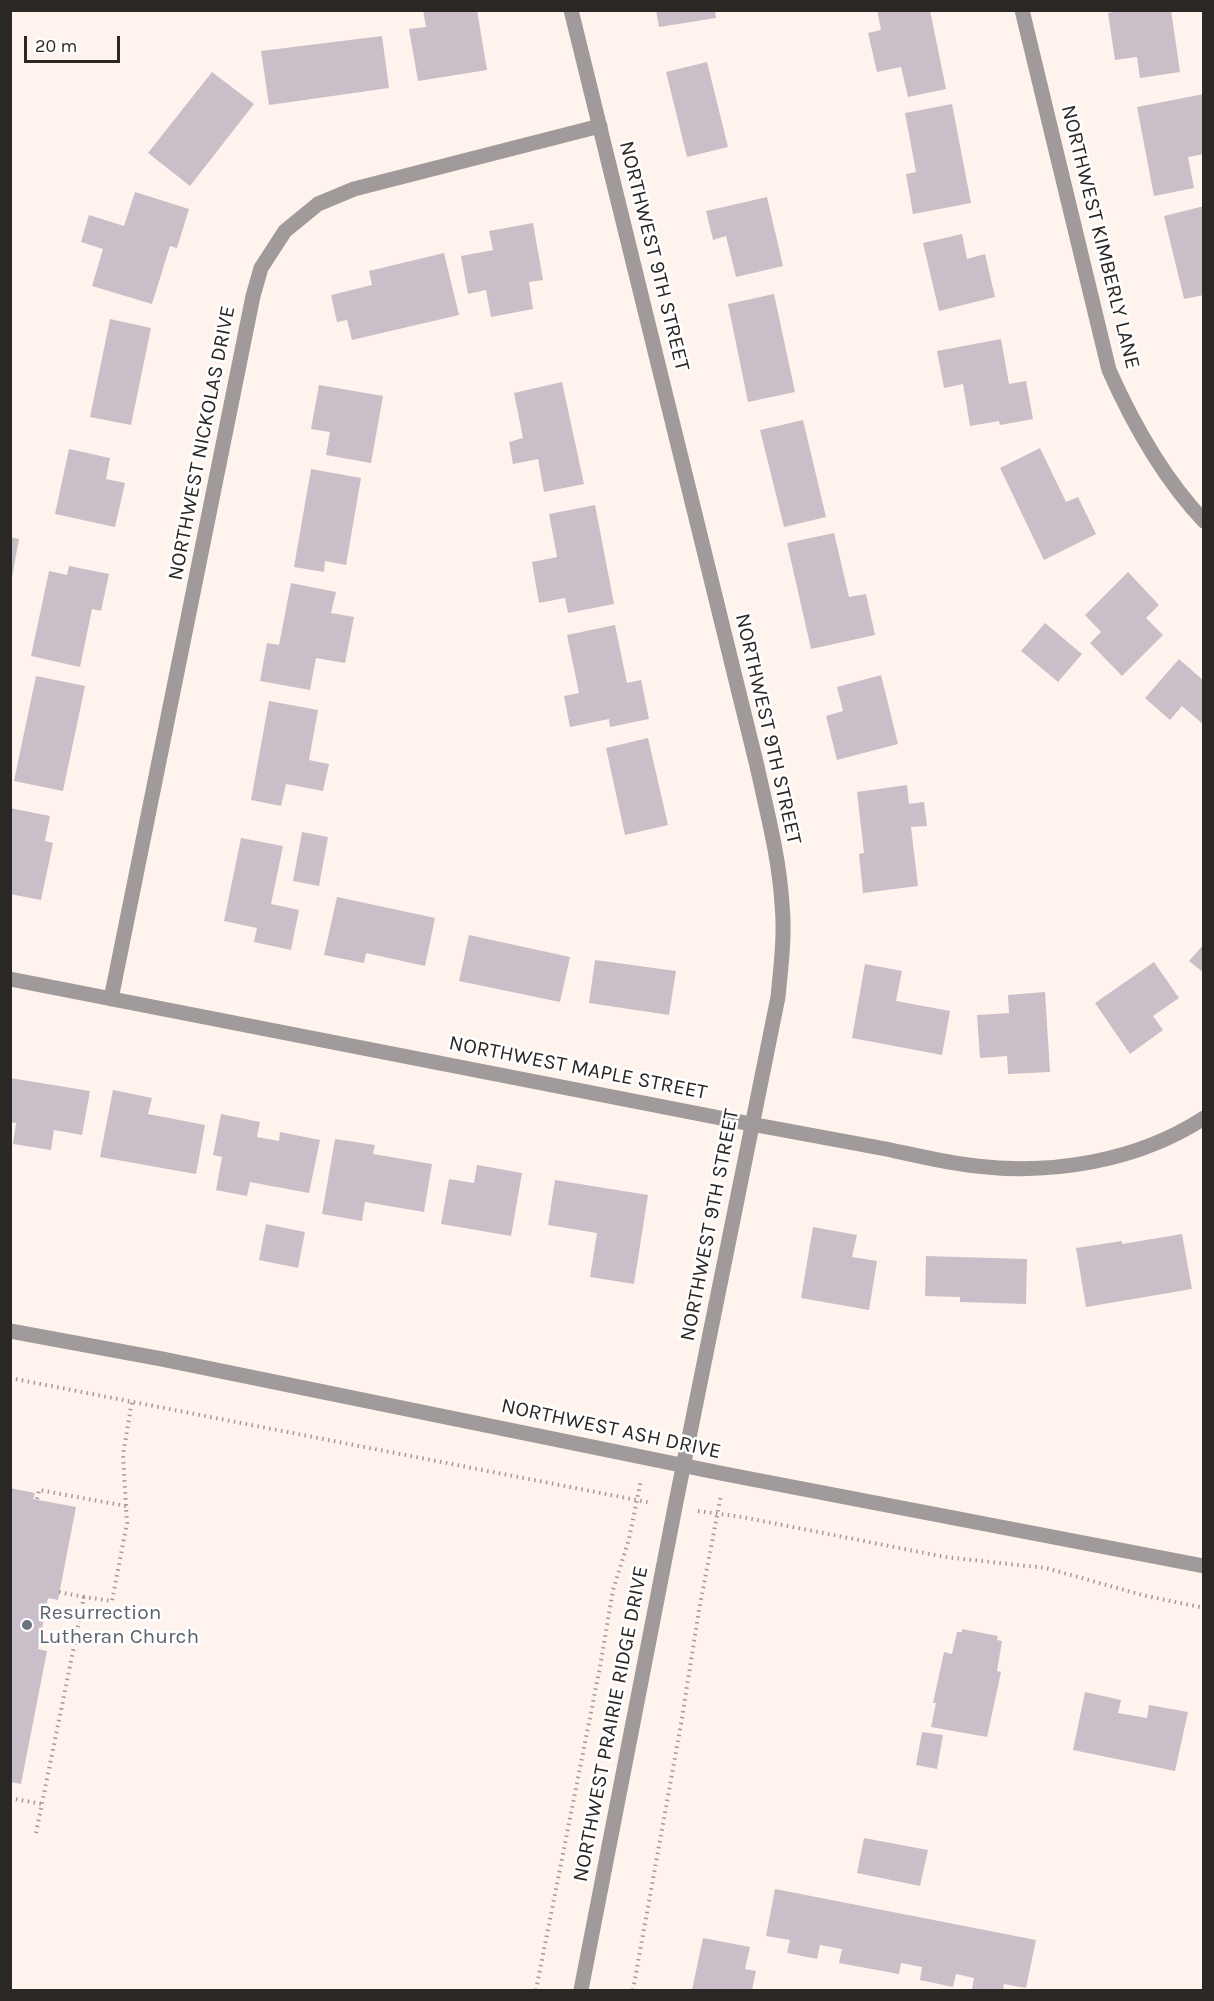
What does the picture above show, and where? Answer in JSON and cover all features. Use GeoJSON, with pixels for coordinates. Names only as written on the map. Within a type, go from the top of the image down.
{"type":"FeatureCollection","features":[{"type":"Feature","properties":{"kind":"street","name":"NORTHWEST 9TH STREET"},"geometry":{"type":"LineString","coordinates":[[571,10],[757,766],[778,860],[782,906],[783,951],[778,997],[684,1465]]}},
{"type":"Feature","properties":{"kind":"street","name":"NORTHWEST KIMBERLY LANE"},"geometry":{"type":"LineString","coordinates":[[1022,10],[1109,370],[1130,417],[1184,501],[1203,521]]}},
{"type":"Feature","properties":{"kind":"street","name":"NORTHWEST NICKOLAS DRIVE"},"geometry":{"type":"LineString","coordinates":[[111,999],[253,296],[261,268],[285,231],[318,204],[354,189],[600,126]]}},
{"type":"Feature","properties":{"kind":"street","name":"NORTHWEST MAPLE STREET"},"geometry":{"type":"LineString","coordinates":[[10,979],[975,1166],[1058,1167],[1093,1162],[1130,1152],[1203,1118]]}},
{"type":"Feature","properties":{"kind":"street","name":"NORTHWEST ASH DRIVE"},"geometry":{"type":"LineString","coordinates":[[10,1331],[174,1361],[725,1474],[1203,1566]]}},
{"type":"Feature","properties":{"kind":"street","name":"NORTHWEST PRAIRIE RIDGE DRIVE"},"geometry":{"type":"LineString","coordinates":[[581,1990],[684,1465]]}},
{"type":"Feature","properties":{"kind":"path"},"geometry":{"type":"LineString","coordinates":[[10,1378],[636,1501],[742,1517],[945,1557],[1046,1568],[1142,1595],[1203,1608]]}},
{"type":"Feature","properties":{"kind":"path"},"geometry":{"type":"LineString","coordinates":[[59,1592],[112,1601],[127,1523],[123,1455],[132,1401]]}},
{"type":"Feature","properties":{"kind":"path"},"geometry":{"type":"LineString","coordinates":[[536,1990],[613,1590],[629,1539],[646,1457]]}},
{"type":"Feature","properties":{"kind":"path"},"geometry":{"type":"LineString","coordinates":[[633,1990],[725,1474]]}},
{"type":"Feature","properties":{"kind":"path"},"geometry":{"type":"LineString","coordinates":[[37,1500],[39,1490],[126,1506]]}},
{"type":"Feature","properties":{"kind":"path"},"geometry":{"type":"LineString","coordinates":[[36,1833],[84,1597]]}},
{"type":"Feature","properties":{"kind":"path"},"geometry":{"type":"LineString","coordinates":[[10,1798],[42,1804]]}},
{"type":"Feature","properties":{"kind":"building"},"geometry":{"type":"Polygon","coordinates":[[[423,10],[477,10],[487,70],[418,81],[409,29],[426,27],[423,10]]]}},
{"type":"Feature","properties":{"kind":"building"},"geometry":{"type":"Polygon","coordinates":[[[656,10],[715,10],[716,18],[659,27],[656,10]]]}},
{"type":"Feature","properties":{"kind":"building"},"geometry":{"type":"Polygon","coordinates":[[[877,10],[930,10],[946,89],[908,97],[901,67],[877,72],[868,33],[881,30],[877,10]]]}},
{"type":"Feature","properties":{"kind":"building"},"geometry":{"type":"Polygon","coordinates":[[[1125,10],[1171,10],[1180,72],[1140,78],[1137,57],[1115,60],[1108,13],[1125,10]]]}},
{"type":"Feature","properties":{"kind":"building"},"geometry":{"type":"Polygon","coordinates":[[[382,36],[389,88],[269,105],[261,51],[382,36]]]}},
{"type":"Feature","properties":{"kind":"building"},"geometry":{"type":"Polygon","coordinates":[[[707,62],[728,147],[687,157],[666,72],[707,62]]]}},
{"type":"Feature","properties":{"kind":"building"},"geometry":{"type":"Polygon","coordinates":[[[212,72],[254,104],[190,186],[148,153],[212,72]]]}},
{"type":"Feature","properties":{"kind":"building"},"geometry":{"type":"Polygon","coordinates":[[[1204,94],[1204,154],[1188,157],[1194,188],[1154,196],[1137,107],[1204,94]]]}},
{"type":"Feature","properties":{"kind":"building"},"geometry":{"type":"Polygon","coordinates":[[[952,104],[971,203],[913,214],[906,174],[916,172],[905,113],[952,104]]]}},
{"type":"Feature","properties":{"kind":"building"},"geometry":{"type":"Polygon","coordinates":[[[135,192],[189,209],[177,248],[170,246],[152,304],[92,286],[103,249],[81,242],[89,215],[124,226],[135,192]]]}},
{"type":"Feature","properties":{"kind":"building"},"geometry":{"type":"Polygon","coordinates":[[[767,197],[783,266],[736,277],[726,236],[713,240],[706,211],[767,197]]]}},
{"type":"Feature","properties":{"kind":"building"},"geometry":{"type":"Polygon","coordinates":[[[1204,206],[1204,295],[1184,299],[1164,216],[1204,206]]]}},
{"type":"Feature","properties":{"kind":"building"},"geometry":{"type":"Polygon","coordinates":[[[533,223],[543,280],[529,282],[533,309],[491,317],[486,290],[468,294],[461,256],[493,250],[489,231],[533,223]]]}},
{"type":"Feature","properties":{"kind":"building"},"geometry":{"type":"Polygon","coordinates":[[[962,234],[967,259],[985,254],[995,297],[939,311],[923,243],[962,234]]]}},
{"type":"Feature","properties":{"kind":"building"},"geometry":{"type":"Polygon","coordinates":[[[444,253],[459,315],[352,340],[347,320],[337,322],[331,295],[372,285],[369,271],[444,253]]]}},
{"type":"Feature","properties":{"kind":"building"},"geometry":{"type":"Polygon","coordinates":[[[774,294],[795,392],[748,402],[728,304],[774,294]]]}},
{"type":"Feature","properties":{"kind":"building"},"geometry":{"type":"Polygon","coordinates":[[[110,319],[151,328],[131,425],[90,417],[110,319]]]}},
{"type":"Feature","properties":{"kind":"building"},"geometry":{"type":"Polygon","coordinates":[[[1001,339],[1009,384],[1026,381],[1033,419],[1000,425],[999,421],[970,426],[963,384],[944,388],[937,351],[1001,339]]]}},
{"type":"Feature","properties":{"kind":"building"},"geometry":{"type":"Polygon","coordinates":[[[562,382],[584,484],[544,492],[538,459],[513,464],[509,442],[523,438],[514,393],[562,382]]]}},
{"type":"Feature","properties":{"kind":"building"},"geometry":{"type":"Polygon","coordinates":[[[319,385],[383,396],[371,463],[326,455],[330,432],[311,429],[319,385]]]}},
{"type":"Feature","properties":{"kind":"building"},"geometry":{"type":"Polygon","coordinates":[[[803,420],[826,517],[784,527],[760,430],[803,420]]]}},
{"type":"Feature","properties":{"kind":"building"},"geometry":{"type":"Polygon","coordinates":[[[1040,448],[1066,502],[1078,497],[1096,534],[1044,560],[1000,468],[1040,448]]]}},
{"type":"Feature","properties":{"kind":"building"},"geometry":{"type":"Polygon","coordinates":[[[69,449],[110,458],[106,479],[125,483],[115,527],[55,514],[69,449]]]}},
{"type":"Feature","properties":{"kind":"building"},"geometry":{"type":"Polygon","coordinates":[[[311,469],[361,478],[346,565],[325,561],[324,572],[294,567],[311,469]]]}},
{"type":"Feature","properties":{"kind":"building"},"geometry":{"type":"Polygon","coordinates":[[[595,505],[614,604],[568,613],[565,598],[539,603],[532,562],[557,557],[549,514],[595,505]]]}},
{"type":"Feature","properties":{"kind":"building"},"geometry":{"type":"Polygon","coordinates":[[[834,533],[849,597],[866,594],[875,635],[811,649],[787,543],[834,533]]]}},
{"type":"Feature","properties":{"kind":"building"},"geometry":{"type":"Polygon","coordinates":[[[10,537],[19,539],[12,577],[10,576],[10,537]]]}},
{"type":"Feature","properties":{"kind":"building"},"geometry":{"type":"Polygon","coordinates":[[[69,566],[109,574],[101,611],[92,609],[80,667],[31,656],[49,571],[67,575],[69,566]]]}},
{"type":"Feature","properties":{"kind":"building"},"geometry":{"type":"Polygon","coordinates":[[[1128,572],[1159,605],[1146,618],[1163,635],[1122,676],[1090,643],[1101,632],[1085,615],[1128,572]]]}},
{"type":"Feature","properties":{"kind":"building"},"geometry":{"type":"Polygon","coordinates":[[[291,583],[336,592],[331,613],[354,617],[345,663],[316,658],[310,690],[260,681],[267,643],[279,645],[291,583]]]}},
{"type":"Feature","properties":{"kind":"building"},"geometry":{"type":"Polygon","coordinates":[[[1045,623],[1082,654],[1058,682],[1021,651],[1045,623]]]}},
{"type":"Feature","properties":{"kind":"building"},"geometry":{"type":"Polygon","coordinates":[[[615,625],[627,683],[641,680],[649,719],[610,727],[609,719],[570,727],[564,696],[579,693],[567,635],[615,625]]]}},
{"type":"Feature","properties":{"kind":"building"},"geometry":{"type":"Polygon","coordinates":[[[1179,659],[1204,681],[1204,725],[1182,706],[1170,720],[1145,698],[1179,659]]]}},
{"type":"Feature","properties":{"kind":"building"},"geometry":{"type":"Polygon","coordinates":[[[881,675],[898,744],[837,760],[826,716],[843,711],[837,687],[881,675]]]}},
{"type":"Feature","properties":{"kind":"building"},"geometry":{"type":"Polygon","coordinates":[[[36,676],[85,686],[63,791],[14,781],[36,676]]]}},
{"type":"Feature","properties":{"kind":"building"},"geometry":{"type":"Polygon","coordinates":[[[269,701],[318,710],[309,760],[329,764],[323,791],[286,784],[281,806],[251,800],[269,701]]]}},
{"type":"Feature","properties":{"kind":"building"},"geometry":{"type":"Polygon","coordinates":[[[648,738],[668,825],[625,835],[606,748],[648,738]]]}},
{"type":"Feature","properties":{"kind":"building"},"geometry":{"type":"Polygon","coordinates":[[[907,785],[909,804],[924,802],[927,826],[911,827],[918,886],[863,893],[859,854],[864,853],[857,792],[907,785]]]}},
{"type":"Feature","properties":{"kind":"building"},"geometry":{"type":"Polygon","coordinates":[[[10,808],[50,816],[45,841],[53,843],[41,900],[10,894],[10,808]]]}},
{"type":"Feature","properties":{"kind":"building"},"geometry":{"type":"Polygon","coordinates":[[[302,832],[328,837],[319,886],[293,881],[302,832]]]}},
{"type":"Feature","properties":{"kind":"building"},"geometry":{"type":"Polygon","coordinates":[[[241,838],[283,846],[271,904],[299,910],[291,950],[254,942],[257,928],[224,921],[241,838]]]}},
{"type":"Feature","properties":{"kind":"building"},"geometry":{"type":"Polygon","coordinates":[[[337,897],[435,918],[425,966],[366,953],[364,963],[324,955],[337,897]]]}},
{"type":"Feature","properties":{"kind":"building"},"geometry":{"type":"Polygon","coordinates":[[[469,935],[570,957],[560,1002],[459,981],[469,935]]]}},
{"type":"Feature","properties":{"kind":"building"},"geometry":{"type":"Polygon","coordinates":[[[1204,944],[1204,973],[1189,961],[1204,944]]]}},
{"type":"Feature","properties":{"kind":"building"},"geometry":{"type":"Polygon","coordinates":[[[595,960],[676,971],[669,1015],[589,1003],[595,960]]]}},
{"type":"Feature","properties":{"kind":"building"},"geometry":{"type":"Polygon","coordinates":[[[1154,962],[1179,998],[1153,1016],[1163,1030],[1130,1054],[1095,1003],[1154,962]]]}},
{"type":"Feature","properties":{"kind":"building"},"geometry":{"type":"Polygon","coordinates":[[[865,964],[902,971],[896,1001],[950,1011],[942,1055],[852,1038],[865,964]]]}},
{"type":"Feature","properties":{"kind":"building"},"geometry":{"type":"Polygon","coordinates":[[[1045,992],[1050,1072],[1008,1074],[1007,1056],[980,1058],[977,1015],[1009,1013],[1008,995],[1045,992]]]}},
{"type":"Feature","properties":{"kind":"building"},"geometry":{"type":"Polygon","coordinates":[[[10,1078],[90,1091],[82,1135],[54,1130],[51,1150],[13,1144],[16,1123],[10,1122],[10,1078]]]}},
{"type":"Feature","properties":{"kind":"building"},"geometry":{"type":"Polygon","coordinates":[[[113,1090],[152,1098],[148,1114],[205,1125],[196,1174],[100,1157],[113,1090]]]}},
{"type":"Feature","properties":{"kind":"building"},"geometry":{"type":"Polygon","coordinates":[[[221,1114],[260,1122],[257,1137],[279,1141],[280,1132],[320,1140],[309,1193],[250,1182],[247,1196],[216,1190],[222,1157],[213,1155],[221,1114]]]}},
{"type":"Feature","properties":{"kind":"building"},"geometry":{"type":"Polygon","coordinates":[[[335,1139],[375,1145],[373,1154],[432,1164],[424,1212],[365,1202],[362,1221],[322,1214],[335,1139]]]}},
{"type":"Feature","properties":{"kind":"building"},"geometry":{"type":"Polygon","coordinates":[[[477,1165],[522,1173],[511,1236],[441,1224],[449,1179],[474,1183],[477,1165]]]}},
{"type":"Feature","properties":{"kind":"building"},"geometry":{"type":"Polygon","coordinates":[[[555,1180],[648,1195],[634,1284],[590,1277],[597,1233],[548,1225],[555,1180]]]}},
{"type":"Feature","properties":{"kind":"building"},"geometry":{"type":"Polygon","coordinates":[[[266,1224],[305,1232],[298,1268],[259,1260],[266,1224]]]}},
{"type":"Feature","properties":{"kind":"building"},"geometry":{"type":"Polygon","coordinates":[[[813,1227],[857,1235],[852,1257],[877,1261],[869,1310],[801,1298],[813,1227]]]}},
{"type":"Feature","properties":{"kind":"building"},"geometry":{"type":"Polygon","coordinates":[[[1182,1234],[1192,1289],[1086,1307],[1076,1248],[1122,1241],[1122,1244],[1182,1234]]]}},
{"type":"Feature","properties":{"kind":"building"},"geometry":{"type":"Polygon","coordinates":[[[926,1256],[1027,1259],[1026,1304],[960,1302],[960,1297],[925,1296],[926,1256]]]}},
{"type":"Feature","properties":{"kind":"building","name":"Resurrection Lutheran Church"},"geometry":{"type":"Polygon","coordinates":[[[10,1488],[35,1493],[33,1499],[76,1507],[58,1600],[48,1598],[38,1649],[47,1651],[21,1784],[10,1782],[10,1488]]]}},
{"type":"Feature","properties":{"kind":"building"},"geometry":{"type":"Polygon","coordinates":[[[962,1629],[998,1636],[997,1640],[1002,1641],[997,1671],[1001,1672],[987,1737],[931,1727],[936,1703],[933,1703],[944,1652],[952,1654],[957,1632],[962,1632],[962,1629]]]}},
{"type":"Feature","properties":{"kind":"building"},"geometry":{"type":"Polygon","coordinates":[[[1085,1692],[1121,1700],[1118,1713],[1147,1718],[1149,1705],[1188,1712],[1175,1771],[1073,1750],[1085,1692]]]}},
{"type":"Feature","properties":{"kind":"building"},"geometry":{"type":"Polygon","coordinates":[[[922,1732],[943,1735],[937,1769],[916,1765],[922,1732]]]}},
{"type":"Feature","properties":{"kind":"building"},"geometry":{"type":"Polygon","coordinates":[[[864,1838],[928,1850],[920,1886],[857,1873],[864,1838]]]}},
{"type":"Feature","properties":{"kind":"building"},"geometry":{"type":"Polygon","coordinates":[[[775,1889],[1036,1940],[1026,1988],[1004,1984],[1003,1990],[972,1989],[974,1978],[956,1974],[953,1987],[920,1980],[922,1967],[901,1963],[899,1974],[839,1963],[842,1949],[820,1945],[817,1959],[787,1953],[790,1940],[766,1936],[775,1889]]]}},
{"type":"Feature","properties":{"kind":"building"},"geometry":{"type":"Polygon","coordinates":[[[703,1938],[750,1947],[745,1969],[756,1971],[752,1990],[692,1990],[703,1938]]]}},
{"type":"Feature","properties":{"kind":"place","name":"Resurrection Lutheran Church"},"geometry":{"type":"Point","coordinates":[27,1625]}}]}
